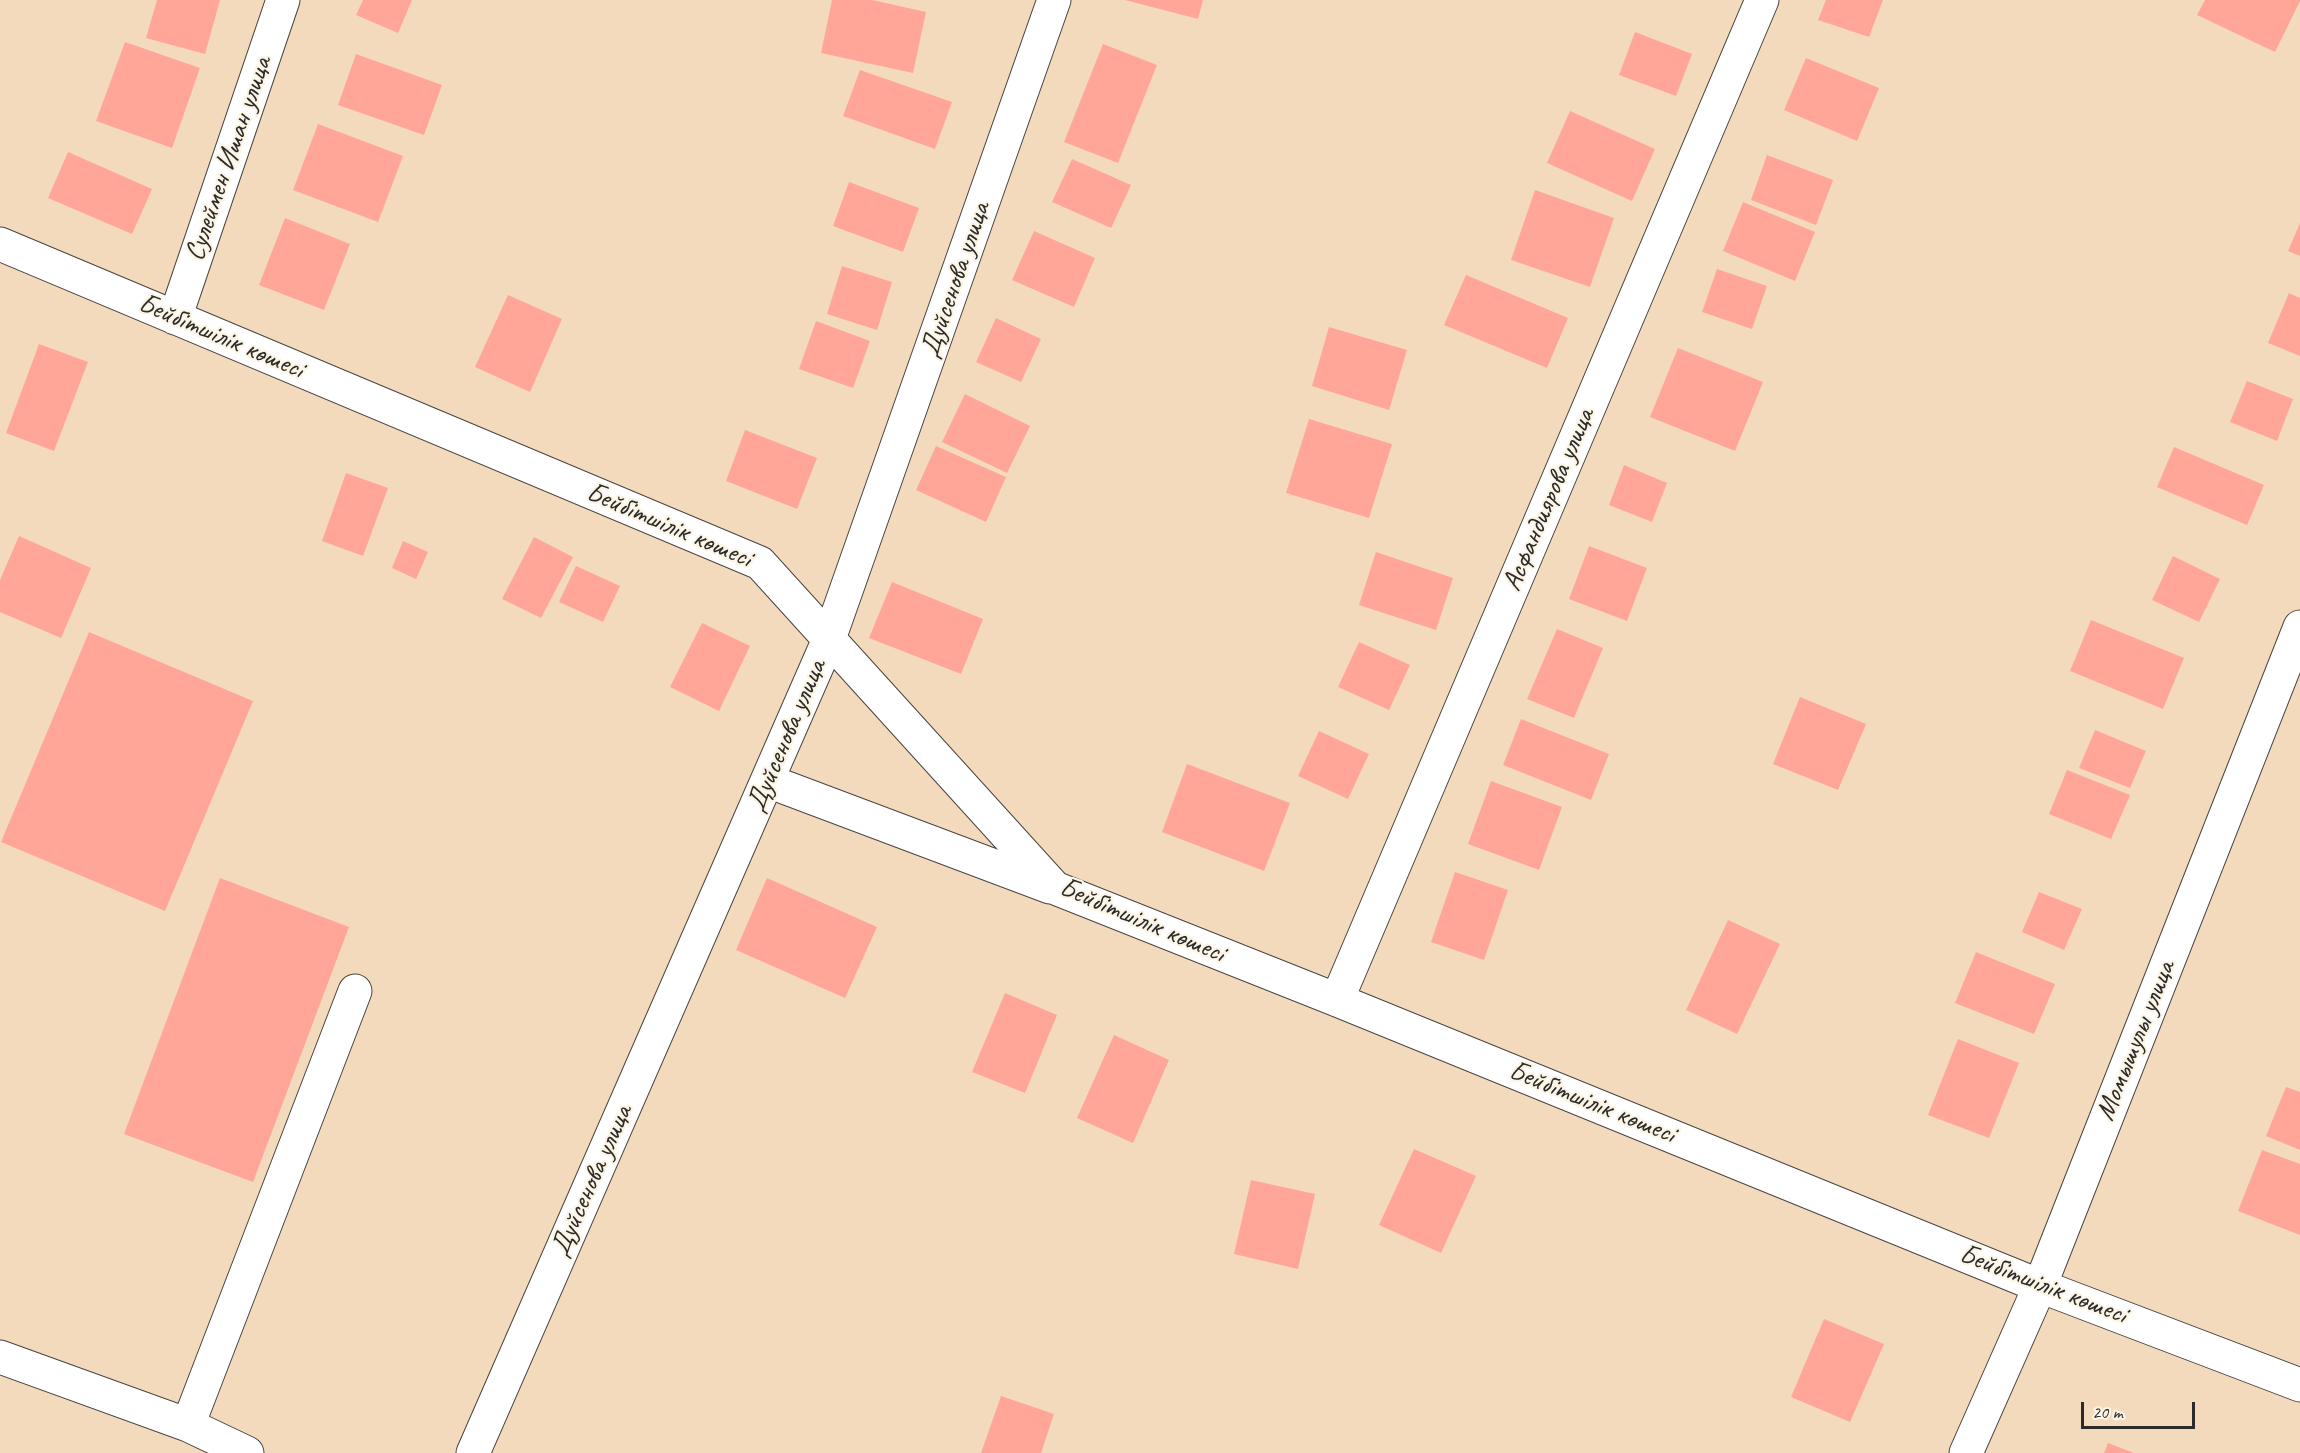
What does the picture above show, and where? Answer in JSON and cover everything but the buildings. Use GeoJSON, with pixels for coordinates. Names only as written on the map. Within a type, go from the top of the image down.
{"type":"FeatureCollection","features":[{"type":"Feature","properties":{"kind":"street","name":"Сулеймен Ишан улица"},"geometry":{"type":"LineString","coordinates":[[175,318],[283,0]]}},
{"type":"Feature","properties":{"kind":"street","name":"Дуйсенова улица"},"geometry":{"type":"LineString","coordinates":[[473,1453],[829,639],[1054,0]]}},
{"type":"Feature","properties":{"kind":"street","name":"Асфандиярова улица"},"geometry":{"type":"LineString","coordinates":[[1337,1000],[1762,0]]}},
{"type":"Feature","properties":{"kind":"street","name":"Бейбітшілік көшесі"},"geometry":{"type":"LineString","coordinates":[[0,244],[760,563],[1055,888],[1337,1000],[2040,1286],[2300,1385]]}},
{"type":"Feature","properties":{"kind":"street","name":"Момышулы улица"},"geometry":{"type":"LineString","coordinates":[[1966,1453],[2040,1286],[2300,627]]}},
{"type":"Feature","properties":{"kind":"street"},"geometry":{"type":"LineString","coordinates":[[768,781],[1055,888]]}},
{"type":"Feature","properties":{"kind":"street"},"geometry":{"type":"LineString","coordinates":[[188,1425],[355,991]]}},
{"type":"Feature","properties":{"kind":"street"},"geometry":{"type":"LineString","coordinates":[[0,1357],[188,1425],[247,1453]]}}]}
